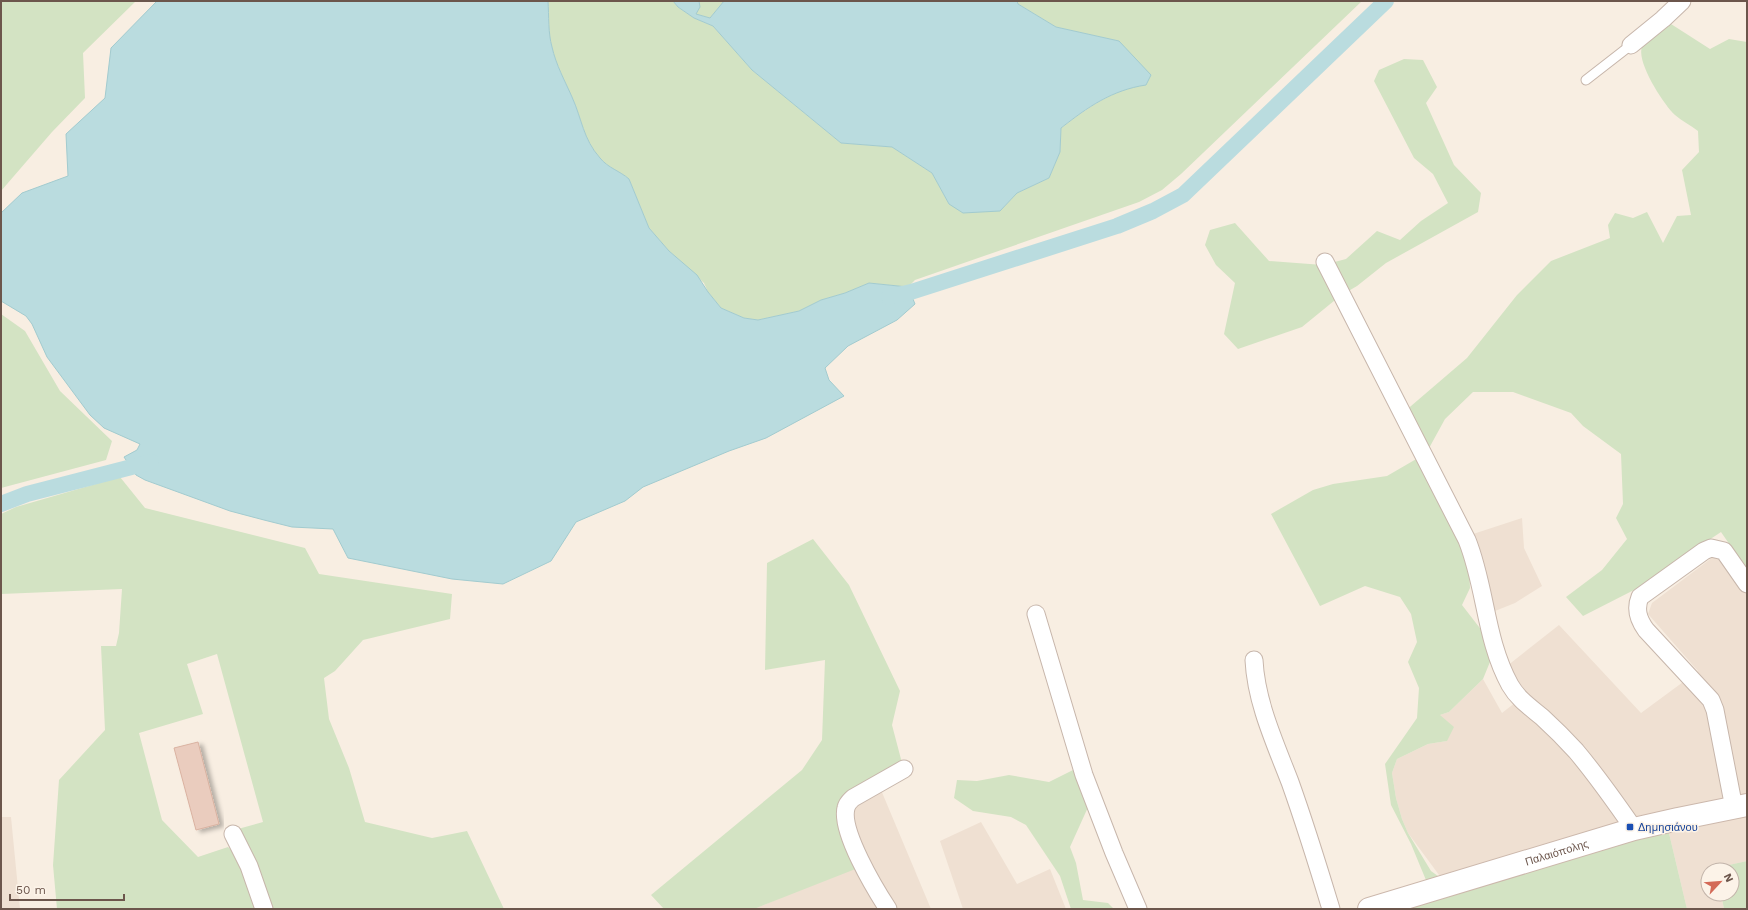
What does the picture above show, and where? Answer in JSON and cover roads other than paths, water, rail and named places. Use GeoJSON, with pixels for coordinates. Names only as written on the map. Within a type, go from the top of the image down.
{"type":"FeatureCollection","features":[{"type":"Feature","properties":{"kind":"main road","name":"Παλαιόπολης"},"geometry":{"type":"LineString","coordinates":[[1369,909],[1634,829],[1678,818],[1740,807]]}},
{"type":"Feature","properties":{"kind":"street"},"geometry":{"type":"LineString","coordinates":[[1631,45],[1682,1]]}},
{"type":"Feature","properties":{"kind":"street"},"geometry":{"type":"LineString","coordinates":[[1325,262],[1467,540],[1477,572],[1499,662],[1511,686],[1524,703],[1542,717],[1576,751],[1634,829]]}},
{"type":"Feature","properties":{"kind":"street"},"geometry":{"type":"LineString","coordinates":[[1740,807],[1711,700],[1646,630],[1640,622],[1637,614],[1637,604],[1640,597],[1704,551],[1711,548],[1724,551],[1747,584]]}},
{"type":"Feature","properties":{"kind":"street"},"geometry":{"type":"LineString","coordinates":[[1036,614],[1084,776],[1138,909]]}},
{"type":"Feature","properties":{"kind":"street"},"geometry":{"type":"LineString","coordinates":[[1254,660],[1255,674],[1264,711],[1308,832],[1331,909]]}},
{"type":"Feature","properties":{"kind":"street"},"geometry":{"type":"LineString","coordinates":[[888,909],[853,847],[845,812],[847,804],[853,798],[904,769]]}},
{"type":"Feature","properties":{"kind":"street"},"geometry":{"type":"LineString","coordinates":[[233,834],[249,866],[264,909]]}},
{"type":"Feature","properties":{"kind":"lane"},"geometry":{"type":"LineString","coordinates":[[1586,80],[1631,45]]}},
{"type":"Feature","properties":{"kind":"water"},"geometry":{"type":"Polygon","coordinates":[[[157,1],[548,1],[550,36],[554,54],[590,144],[603,161],[629,179],[649,228],[669,251],[697,275],[721,308],[744,318],[758,320],[799,311],[821,300],[845,293],[869,283],[908,287],[915,304],[897,320],[848,346],[825,368],[829,380],[844,396],[766,438],[729,451],[643,487],[625,501],[576,522],[551,561],[503,584],[452,579],[348,558],[333,529],[292,527],[264,520],[230,511],[145,480],[136,475],[124,457],[137,450],[140,444],[104,428],[90,415],[47,357],[32,324],[26,316],[1,301],[1,213],[22,193],[68,176],[66,134],[105,98],[111,48],[157,1]]]}},
{"type":"Feature","properties":{"kind":"water"},"geometry":{"type":"Polygon","coordinates":[[[673,1],[699,1],[700,7],[696,14],[710,18],[724,1],[1017,1],[1018,4],[1056,27],[1119,41],[1151,75],[1146,85],[1122,91],[1101,100],[1061,128],[1060,152],[1049,178],[1017,193],[1000,211],[963,213],[949,204],[932,173],[892,147],[841,143],[752,70],[713,26],[694,18],[678,7],[673,1]]]}},
{"type":"Feature","properties":{"kind":"waterway"},"geometry":{"type":"LineString","coordinates":[[889,297],[911,292],[1117,226],[1153,211],[1183,195],[1386,1]]}},
{"type":"Feature","properties":{"kind":"waterway"},"geometry":{"type":"LineString","coordinates":[[1,504],[27,494],[151,462]]}},
{"type":"Feature","properties":{"kind":"place","name":"Δημησιάνου"},"geometry":{"type":"Point","coordinates":[1630,827]}}]}
